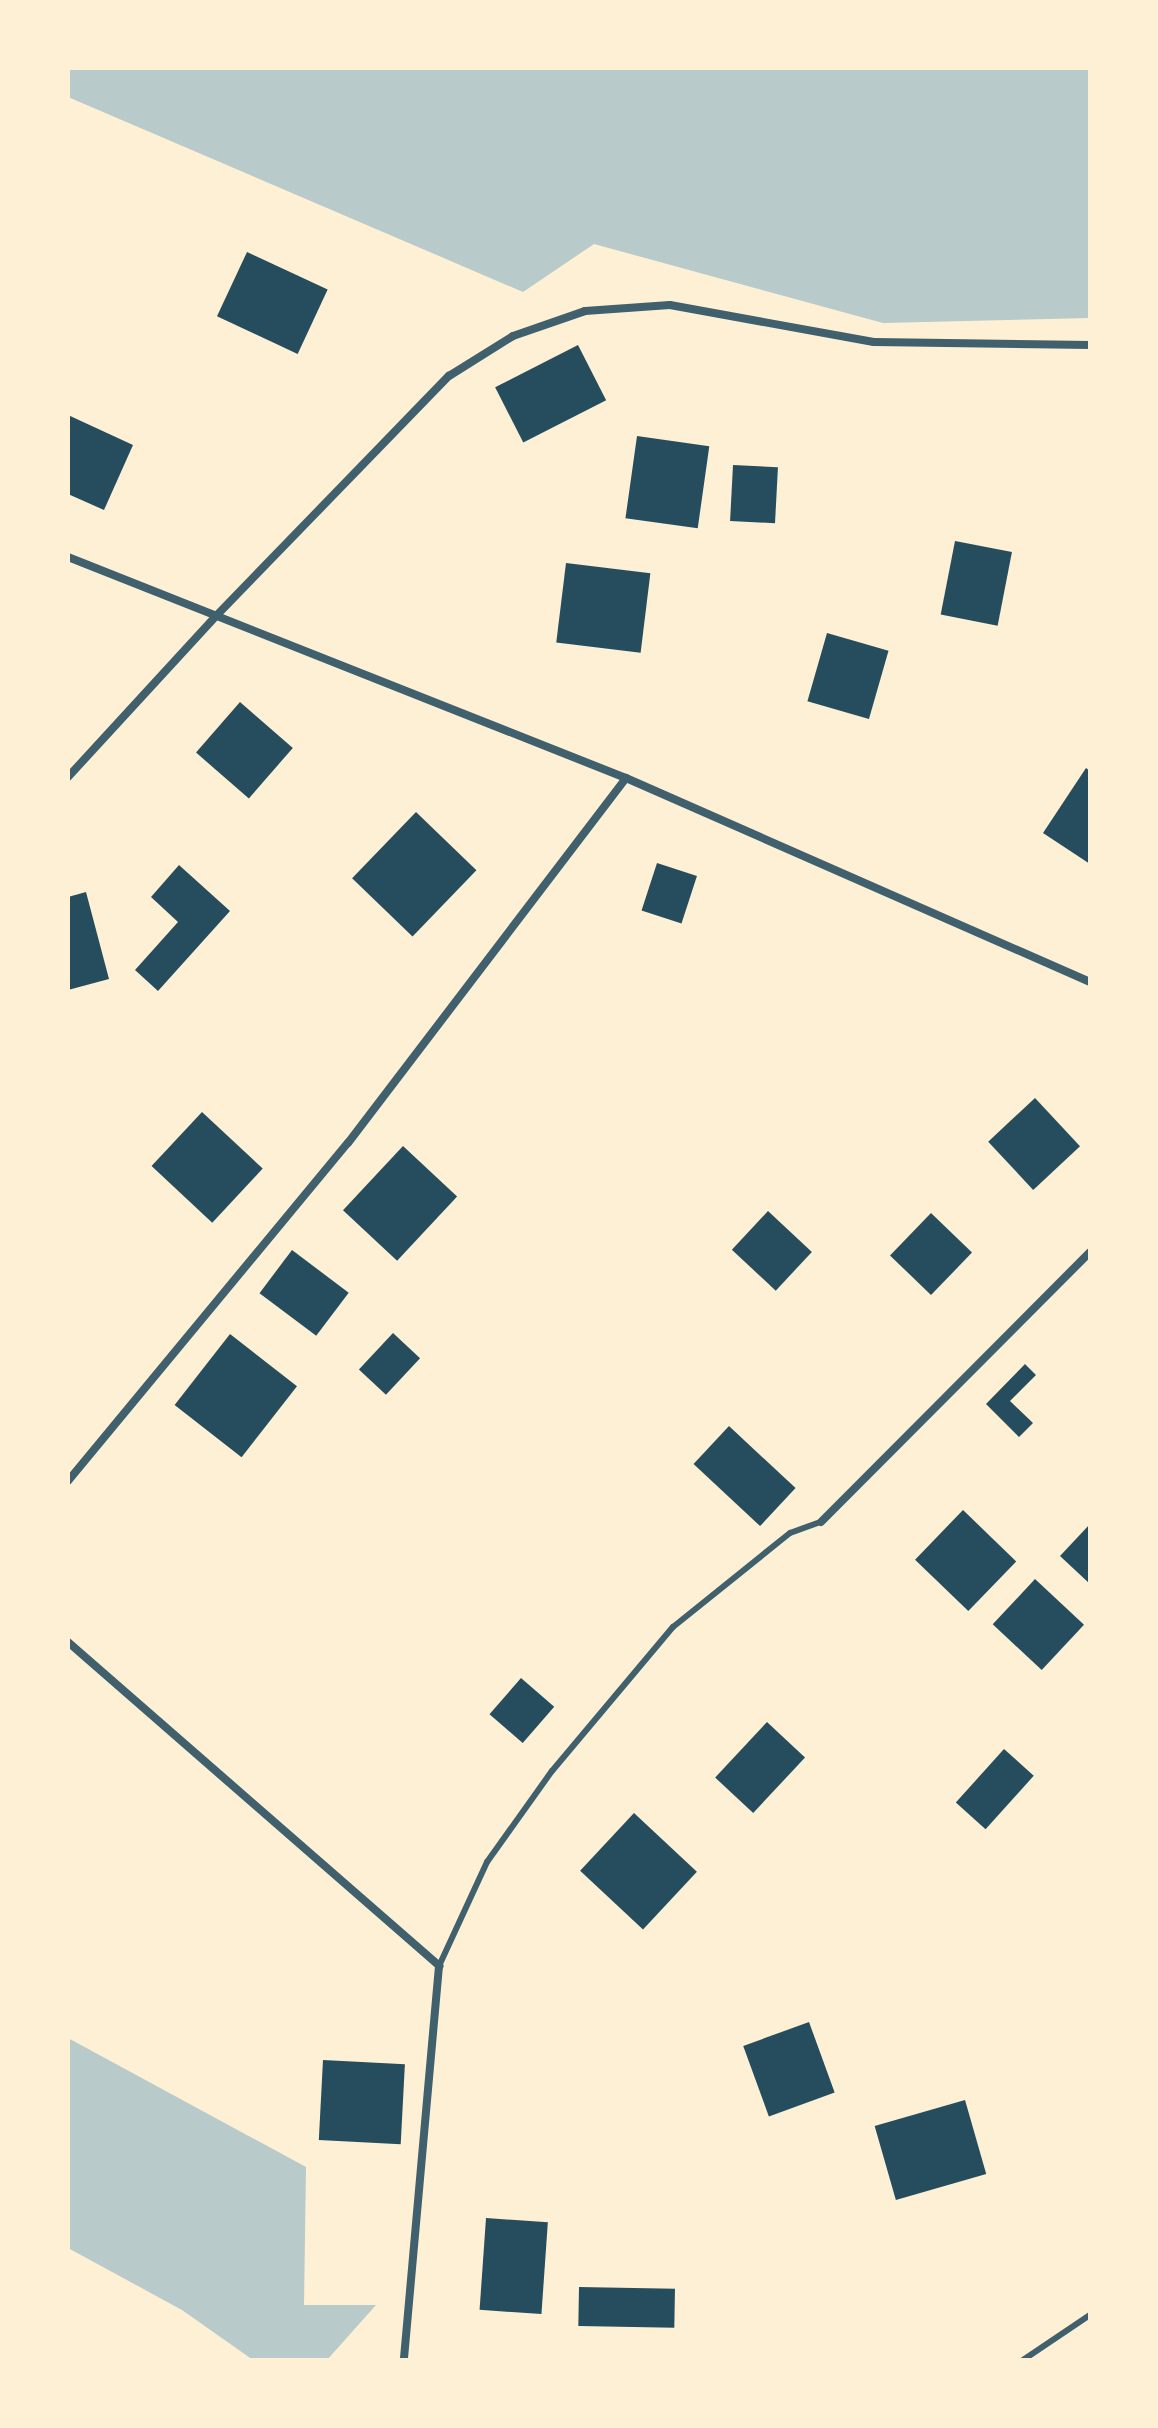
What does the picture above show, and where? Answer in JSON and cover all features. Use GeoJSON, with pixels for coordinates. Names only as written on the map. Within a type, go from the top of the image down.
{"type":"FeatureCollection","features":[{"type":"Feature","properties":{"kind":"street"},"geometry":{"type":"LineString","coordinates":[[68,777],[217,615],[449,376],[513,336],[585,311],[670,305],[874,342],[1090,345]]}},
{"type":"Feature","properties":{"kind":"street"},"geometry":{"type":"LineString","coordinates":[[68,557],[626,778],[1090,982]]}},
{"type":"Feature","properties":{"kind":"street"},"geometry":{"type":"LineString","coordinates":[[68,1481],[348,1143],[626,778]]}},
{"type":"Feature","properties":{"kind":"street"},"geometry":{"type":"LineString","coordinates":[[821,1522],[1090,1252]]}},
{"type":"Feature","properties":{"kind":"street"},"geometry":{"type":"LineString","coordinates":[[68,1642],[439,1966],[404,2360]]}},
{"type":"Feature","properties":{"kind":"lane"},"geometry":{"type":"LineString","coordinates":[[439,1966],[487,1862],[552,1771],[673,1627],[790,1533],[821,1522]]}},
{"type":"Feature","properties":{"kind":"lane"},"geometry":{"type":"LineString","coordinates":[[1023,2360],[1090,2315]]}},
{"type":"Feature","properties":{"kind":"shaded area"},"geometry":{"type":"Polygon","coordinates":[[[68,68],[1090,68],[1090,318],[883,323],[594,244],[523,292],[68,97],[68,68]]]}},
{"type":"Feature","properties":{"kind":"shaded area"},"geometry":{"type":"Polygon","coordinates":[[[68,2038],[306,2167],[304,2305],[376,2305],[327,2360],[253,2360],[182,2310],[68,2248],[68,2038]]]}},
{"type":"Feature","properties":{"kind":"building"},"geometry":{"type":"Polygon","coordinates":[[[247,252],[328,290],[298,354],[217,316],[247,252]]]}},
{"type":"Feature","properties":{"kind":"building"},"geometry":{"type":"Polygon","coordinates":[[[578,345],[606,400],[523,442],[495,387],[578,345]]]}},
{"type":"Feature","properties":{"kind":"building"},"geometry":{"type":"Polygon","coordinates":[[[68,415],[133,445],[104,510],[68,494],[68,415]]]}},
{"type":"Feature","properties":{"kind":"building"},"geometry":{"type":"Polygon","coordinates":[[[637,436],[709,446],[698,528],[625,518],[637,436]]]}},
{"type":"Feature","properties":{"kind":"building"},"geometry":{"type":"Polygon","coordinates":[[[733,465],[778,467],[775,523],[730,521],[733,465]]]}},
{"type":"Feature","properties":{"kind":"building"},"geometry":{"type":"Polygon","coordinates":[[[955,541],[1012,552],[998,626],[941,615],[955,541]]]}},
{"type":"Feature","properties":{"kind":"building"},"geometry":{"type":"Polygon","coordinates":[[[566,563],[650,573],[641,653],[556,642],[566,563]]]}},
{"type":"Feature","properties":{"kind":"building"},"geometry":{"type":"Polygon","coordinates":[[[827,633],[889,651],[869,719],[807,701],[827,633]]]}},
{"type":"Feature","properties":{"kind":"building"},"geometry":{"type":"Polygon","coordinates":[[[240,702],[293,748],[249,798],[196,753],[240,702]]]}},
{"type":"Feature","properties":{"kind":"building"},"geometry":{"type":"Polygon","coordinates":[[[1086,768],[1090,771],[1090,864],[1043,833],[1086,768]]]}},
{"type":"Feature","properties":{"kind":"building"},"geometry":{"type":"Polygon","coordinates":[[[416,812],[476,870],[413,937],[352,878],[416,812]]]}},
{"type":"Feature","properties":{"kind":"building"},"geometry":{"type":"Polygon","coordinates":[[[657,863],[697,876],[681,924],[642,911],[657,863]]]}},
{"type":"Feature","properties":{"kind":"building"},"geometry":{"type":"Polygon","coordinates":[[[179,865],[230,911],[158,991],[135,970],[178,922],[151,897],[179,865]]]}},
{"type":"Feature","properties":{"kind":"building"},"geometry":{"type":"Polygon","coordinates":[[[86,892],[109,979],[68,990],[68,897],[86,892]]]}},
{"type":"Feature","properties":{"kind":"building"},"geometry":{"type":"Polygon","coordinates":[[[1035,1098],[1080,1146],[1033,1190],[988,1142],[1035,1098]]]}},
{"type":"Feature","properties":{"kind":"building"},"geometry":{"type":"Polygon","coordinates":[[[202,1112],[263,1169],[212,1223],[152,1166],[202,1112]]]}},
{"type":"Feature","properties":{"kind":"building"},"geometry":{"type":"Polygon","coordinates":[[[403,1146],[457,1196],[397,1261],[343,1210],[403,1146]]]}},
{"type":"Feature","properties":{"kind":"building"},"geometry":{"type":"Polygon","coordinates":[[[768,1211],[812,1252],[776,1291],[732,1250],[768,1211]]]}},
{"type":"Feature","properties":{"kind":"building"},"geometry":{"type":"Polygon","coordinates":[[[931,1213],[972,1253],[931,1295],[890,1255],[931,1213]]]}},
{"type":"Feature","properties":{"kind":"building"},"geometry":{"type":"Polygon","coordinates":[[[292,1250],[349,1293],[316,1336],[260,1293],[292,1250]]]}},
{"type":"Feature","properties":{"kind":"building"},"geometry":{"type":"Polygon","coordinates":[[[393,1333],[420,1358],[386,1395],[359,1370],[393,1333]]]}},
{"type":"Feature","properties":{"kind":"building"},"geometry":{"type":"Polygon","coordinates":[[[230,1334],[297,1386],[242,1457],[175,1405],[230,1334]]]}},
{"type":"Feature","properties":{"kind":"building"},"geometry":{"type":"Polygon","coordinates":[[[1025,1364],[1036,1375],[1010,1401],[1033,1423],[1019,1437],[986,1404],[1025,1364]]]}},
{"type":"Feature","properties":{"kind":"building"},"geometry":{"type":"Polygon","coordinates":[[[729,1426],[796,1488],[760,1526],[694,1464],[729,1426]]]}},
{"type":"Feature","properties":{"kind":"building"},"geometry":{"type":"Polygon","coordinates":[[[963,1510],[1016,1561],[968,1611],[915,1560],[963,1510]]]}},
{"type":"Feature","properties":{"kind":"building"},"geometry":{"type":"Polygon","coordinates":[[[1090,1524],[1090,1584],[1060,1556],[1090,1524]]]}},
{"type":"Feature","properties":{"kind":"building"},"geometry":{"type":"Polygon","coordinates":[[[1035,1579],[1084,1625],[1042,1670],[993,1624],[1035,1579]]]}},
{"type":"Feature","properties":{"kind":"building"},"geometry":{"type":"Polygon","coordinates":[[[521,1678],[554,1707],[523,1743],[490,1714],[521,1678]]]}},
{"type":"Feature","properties":{"kind":"building"},"geometry":{"type":"Polygon","coordinates":[[[767,1722],[805,1757],[753,1813],[715,1778],[767,1722]]]}},
{"type":"Feature","properties":{"kind":"building"},"geometry":{"type":"Polygon","coordinates":[[[1004,1749],[1034,1776],[986,1829],[956,1803],[1004,1749]]]}},
{"type":"Feature","properties":{"kind":"building"},"geometry":{"type":"Polygon","coordinates":[[[634,1813],[697,1872],[643,1929],[580,1871],[634,1813]]]}},
{"type":"Feature","properties":{"kind":"building"},"geometry":{"type":"Polygon","coordinates":[[[809,2022],[835,2092],[769,2116],[743,2046],[809,2022]]]}},
{"type":"Feature","properties":{"kind":"building"},"geometry":{"type":"Polygon","coordinates":[[[323,2060],[405,2064],[401,2144],[319,2140],[323,2060]]]}},
{"type":"Feature","properties":{"kind":"building"},"geometry":{"type":"Polygon","coordinates":[[[965,2100],[986,2174],[896,2200],[875,2126],[965,2100]]]}},
{"type":"Feature","properties":{"kind":"building"},"geometry":{"type":"Polygon","coordinates":[[[486,2218],[548,2222],[541,2314],[480,2310],[486,2218]]]}},
{"type":"Feature","properties":{"kind":"building"},"geometry":{"type":"Polygon","coordinates":[[[579,2287],[675,2289],[674,2328],[578,2326],[579,2287]]]}}]}
